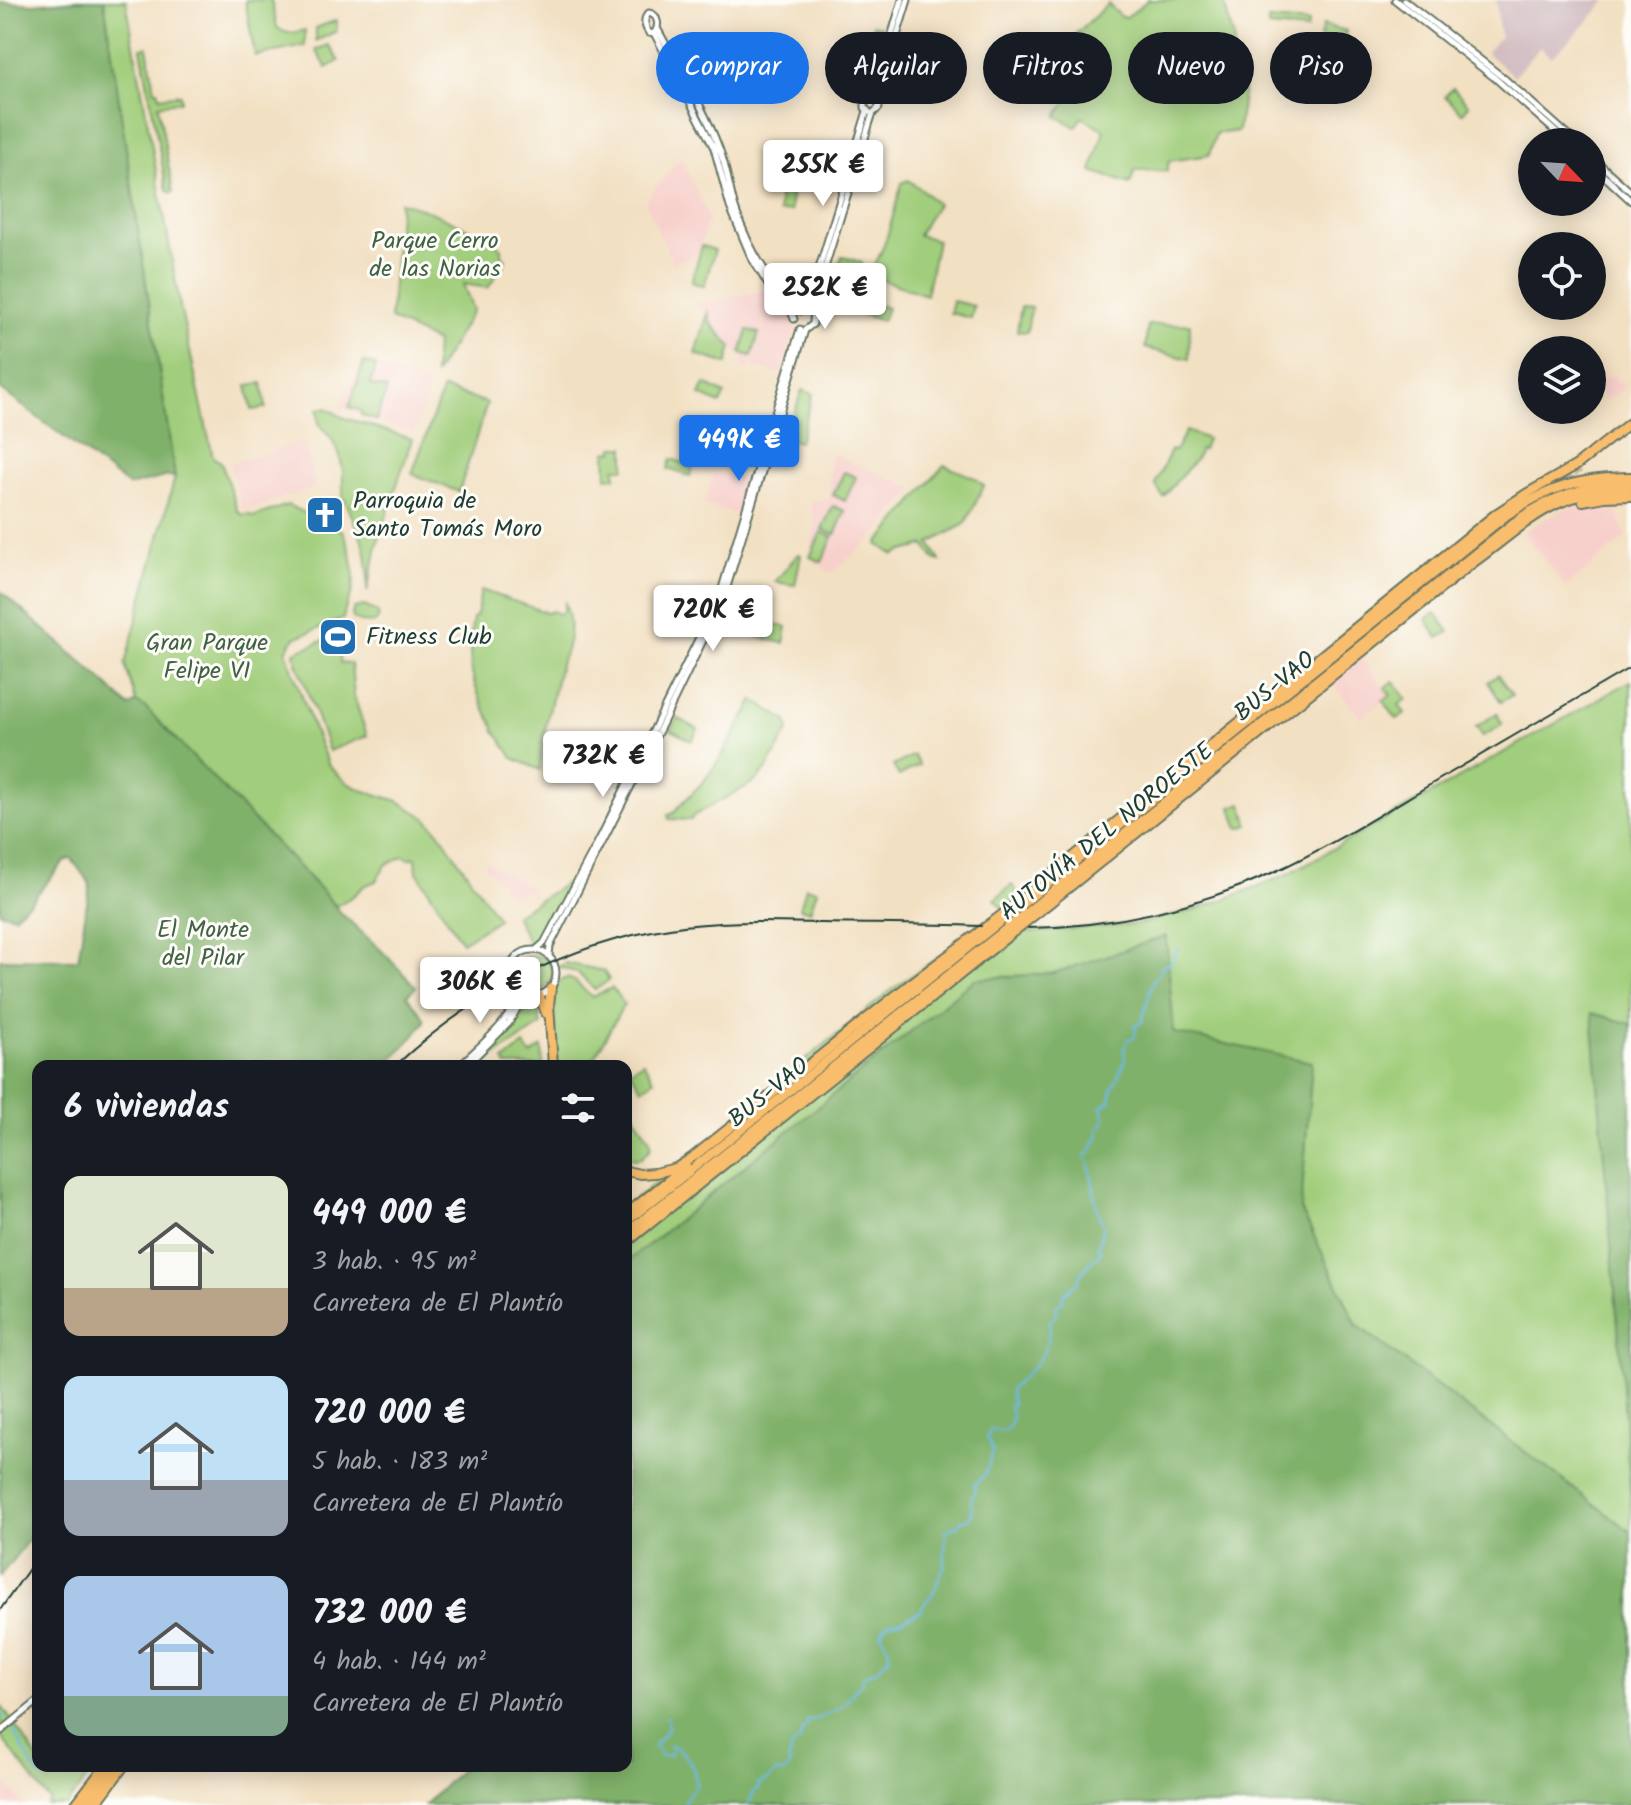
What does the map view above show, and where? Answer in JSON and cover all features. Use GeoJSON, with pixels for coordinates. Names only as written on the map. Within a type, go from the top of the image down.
{"type":"FeatureCollection","features":[{"type":"Feature","properties":{"kind":"highway"},"geometry":{"type":"LineString","coordinates":[[1582,467],[1631,425]]}},
{"type":"Feature","properties":{"kind":"highway"},"geometry":{"type":"LineString","coordinates":[[796,1077],[910,984],[1003,914],[1497,513],[1519,497],[1577,465],[1631,425]]}},
{"type":"Feature","properties":{"kind":"highway","name":"AUTOVÍA DEL NOROESTE"},"geometry":{"type":"LineString","coordinates":[[632,1217],[1507,515],[1541,494],[1576,482],[1606,478],[1631,480]]}},
{"type":"Feature","properties":{"kind":"highway","name":"AUTOVÍA DEL NOROESTE"},"geometry":{"type":"LineString","coordinates":[[632,1238],[1474,562],[1557,504],[1605,491],[1631,480]]}},
{"type":"Feature","properties":{"kind":"highway","name":"BUS-VAO"},"geometry":{"type":"LineString","coordinates":[[632,1228],[1512,524],[1537,507],[1563,495],[1631,480]]}},
{"type":"Feature","properties":{"kind":"highway"},"geometry":{"type":"LineString","coordinates":[[1540,513],[1546,514],[1582,501],[1631,496]]}},
{"type":"Feature","properties":{"kind":"highway"},"geometry":{"type":"LineString","coordinates":[[1347,655],[1524,511]]}},
{"type":"Feature","properties":{"kind":"highway"},"geometry":{"type":"LineString","coordinates":[[1163,812],[1169,812],[1293,715]]}},
{"type":"Feature","properties":{"kind":"highway"},"geometry":{"type":"LineString","coordinates":[[632,1172],[649,1174],[676,1168],[686,1162],[948,960],[966,950]]}},
{"type":"Feature","properties":{"kind":"highway"},"geometry":{"type":"LineString","coordinates":[[551,988],[551,1060]]}},
{"type":"Feature","properties":{"kind":"highway"},"geometry":{"type":"LineString","coordinates":[[534,995],[545,1006],[550,1060]]}},
{"type":"Feature","properties":{"kind":"highway"},"geometry":{"type":"LineString","coordinates":[[632,1209],[748,1114]]}},
{"type":"Feature","properties":{"kind":"highway"},"geometry":{"type":"LineString","coordinates":[[75,1805],[100,1772]]}},
{"type":"Feature","properties":{"kind":"highway"},"geometry":{"type":"LineString","coordinates":[[85,1805],[110,1772]]}},
{"type":"Feature","properties":{"kind":"highway"},"geometry":{"type":"LineString","coordinates":[[95,1805],[120,1772]]}},
{"type":"Feature","properties":{"kind":"street"},"geometry":{"type":"LineString","coordinates":[[894,32],[905,0]]}},
{"type":"Feature","properties":{"kind":"street"},"geometry":{"type":"LineString","coordinates":[[896,32],[905,0]]}},
{"type":"Feature","properties":{"kind":"street"},"geometry":{"type":"LineString","coordinates":[[1395,0],[1507,88],[1551,128]]}},
{"type":"Feature","properties":{"kind":"street"},"geometry":{"type":"LineString","coordinates":[[1404,0],[1494,70],[1560,128]]}},
{"type":"Feature","properties":{"kind":"street"},"geometry":{"type":"LineString","coordinates":[[802,329],[795,325],[791,311],[768,285],[751,257],[730,207],[714,148],[656,30],[718,146],[734,205],[755,256],[778,288],[803,311],[812,315]]}},
{"type":"Feature","properties":{"kind":"street"},"geometry":{"type":"LineString","coordinates":[[865,104],[870,112]]}},
{"type":"Feature","properties":{"kind":"street"},"geometry":{"type":"LineString","coordinates":[[794,319],[803,311],[870,112],[879,108],[878,104]]}},
{"type":"Feature","properties":{"kind":"street"},"geometry":{"type":"LineString","coordinates":[[465,1060],[506,1020],[516,1000],[517,989],[511,977],[513,963],[522,953],[536,950],[544,943],[599,840],[720,595],[802,329],[813,324],[817,293],[870,112]]}},
{"type":"Feature","properties":{"kind":"street"},"geometry":{"type":"LineString","coordinates":[[1606,170],[1631,192]]}},
{"type":"Feature","properties":{"kind":"street"},"geometry":{"type":"LineString","coordinates":[[1606,178],[1631,201]]}},
{"type":"Feature","properties":{"kind":"street"},"geometry":{"type":"LineString","coordinates":[[549,956],[550,946],[724,597],[802,329]]}},
{"type":"Feature","properties":{"kind":"street"},"geometry":{"type":"LineString","coordinates":[[472,1060],[509,1023],[522,1000],[551,988],[556,974],[553,961],[536,950]]}},
{"type":"Feature","properties":{"kind":"street"},"geometry":{"type":"LineString","coordinates":[[517,989],[534,995]]}},
{"type":"Feature","properties":{"kind":"street"},"geometry":{"type":"LineString","coordinates":[[0,1732],[32,1706]]}},
{"type":"Feature","properties":{"kind":"shaded area"},"geometry":{"type":"Polygon","coordinates":[[[1496,0],[1607,0],[1551,57],[1540,47],[1514,76],[1486,53],[1500,37],[1496,0]]]}},
{"type":"Feature","properties":{"kind":"shaded area"},"geometry":{"type":"Polygon","coordinates":[[[681,157],[709,218],[698,253],[673,264],[645,201],[681,157]]]}},
{"type":"Feature","properties":{"kind":"shaded area"},"geometry":{"type":"Polygon","coordinates":[[[765,290],[772,296],[749,370],[743,369],[743,359],[711,324],[707,312],[693,304],[765,290]]]}},
{"type":"Feature","properties":{"kind":"shaded area"},"geometry":{"type":"Polygon","coordinates":[[[772,299],[792,317],[796,330],[780,374],[752,366],[772,299]]]}},
{"type":"Feature","properties":{"kind":"shaded area"},"geometry":{"type":"Polygon","coordinates":[[[364,361],[430,385],[414,434],[339,407],[364,361]]]}},
{"type":"Feature","properties":{"kind":"shaded area"},"geometry":{"type":"Polygon","coordinates":[[[1613,375],[1625,389],[1606,399],[1606,378],[1613,375]]]}},
{"type":"Feature","properties":{"kind":"shaded area"},"geometry":{"type":"Polygon","coordinates":[[[304,442],[316,487],[245,511],[242,509],[231,463],[304,442]]]}},
{"type":"Feature","properties":{"kind":"shaded area"},"geometry":{"type":"Polygon","coordinates":[[[830,452],[914,489],[871,540],[831,573],[809,557],[814,527],[810,502],[830,498],[830,452]]]}},
{"type":"Feature","properties":{"kind":"shaded area"},"geometry":{"type":"Polygon","coordinates":[[[714,471],[750,482],[740,515],[704,505],[714,471]]]}},
{"type":"Feature","properties":{"kind":"shaded area"},"geometry":{"type":"Polygon","coordinates":[[[1612,498],[1626,537],[1566,587],[1522,532],[1560,511],[1612,498]]]}},
{"type":"Feature","properties":{"kind":"shaded area"},"geometry":{"type":"Polygon","coordinates":[[[699,588],[713,595],[706,610],[690,603],[699,588]]]}},
{"type":"Feature","properties":{"kind":"shaded area"},"geometry":{"type":"Polygon","coordinates":[[[1362,659],[1390,695],[1361,718],[1332,683],[1362,659]]]}},
{"type":"Feature","properties":{"kind":"shaded area"},"geometry":{"type":"Polygon","coordinates":[[[486,861],[533,889],[514,895],[508,893],[501,886],[501,881],[484,865],[486,861]]]}},
{"type":"Feature","properties":{"kind":"shaded area"},"geometry":{"type":"Polygon","coordinates":[[[0,1775],[24,1805],[0,1805],[0,1775]]]}},
{"type":"Feature","properties":{"kind":"green space","name":"Gran Parque Felipe VI"},"geometry":{"type":"Polygon","coordinates":[[[104,0],[126,0],[180,306],[212,453],[221,462],[237,510],[242,515],[250,514],[252,517],[288,505],[343,531],[349,546],[354,579],[343,619],[294,638],[286,651],[315,733],[328,764],[349,784],[398,801],[426,818],[439,832],[498,919],[462,942],[417,872],[414,857],[403,856],[386,865],[376,881],[336,906],[145,707],[136,702],[125,664],[175,477],[104,0]]]}},
{"type":"Feature","properties":{"kind":"green space"},"geometry":{"type":"Polygon","coordinates":[[[104,0],[175,477],[129,486],[0,389],[0,2],[35,4],[104,0]]]}},
{"type":"Feature","properties":{"kind":"green space"},"geometry":{"type":"Polygon","coordinates":[[[245,0],[271,0],[277,27],[287,33],[305,30],[305,46],[255,56],[245,0]]]}},
{"type":"Feature","properties":{"kind":"green space"},"geometry":{"type":"Polygon","coordinates":[[[1148,0],[1223,0],[1232,32],[1128,32],[1128,104],[1242,104],[1238,131],[1216,133],[1209,155],[1169,161],[1167,171],[1135,170],[1130,184],[1092,171],[1104,130],[1082,117],[1076,127],[1057,116],[1065,104],[1112,104],[1112,32],[1078,32],[1108,4],[1121,17],[1127,17],[1148,0]]]}},
{"type":"Feature","properties":{"kind":"green space"},"geometry":{"type":"Polygon","coordinates":[[[337,20],[337,31],[316,41],[316,28],[337,20]]]}},
{"type":"Feature","properties":{"kind":"green space"},"geometry":{"type":"Polygon","coordinates":[[[1268,20],[1308,23],[1307,30],[1268,27],[1268,20]]]}},
{"type":"Feature","properties":{"kind":"green space"},"geometry":{"type":"Polygon","coordinates":[[[873,24],[888,30],[887,32],[871,32],[873,24]]]}},
{"type":"Feature","properties":{"kind":"green space"},"geometry":{"type":"Polygon","coordinates":[[[1323,25],[1346,31],[1346,32],[1321,32],[1323,25]]]}},
{"type":"Feature","properties":{"kind":"green space"},"geometry":{"type":"Polygon","coordinates":[[[329,45],[339,61],[327,68],[316,50],[329,45]]]}},
{"type":"Feature","properties":{"kind":"green space"},"geometry":{"type":"Polygon","coordinates":[[[147,47],[155,90],[158,90],[160,97],[180,94],[181,101],[158,105],[171,193],[167,190],[141,48],[147,47]]]}},
{"type":"Feature","properties":{"kind":"green space"},"geometry":{"type":"Polygon","coordinates":[[[1453,88],[1469,105],[1462,113],[1445,96],[1453,88]]]}},
{"type":"Feature","properties":{"kind":"green space"},"geometry":{"type":"Polygon","coordinates":[[[908,180],[937,204],[918,235],[937,240],[926,295],[868,275],[885,243],[902,183],[908,180]]]}},
{"type":"Feature","properties":{"kind":"green space"},"geometry":{"type":"Polygon","coordinates":[[[779,189],[791,189],[791,211],[779,212],[779,189]]]}},
{"type":"Feature","properties":{"kind":"green space","name":"Parque Cerro de las Norias"},"geometry":{"type":"Polygon","coordinates":[[[400,202],[478,234],[502,248],[506,260],[488,288],[463,284],[473,310],[434,376],[436,342],[390,319],[400,202]]]}},
{"type":"Feature","properties":{"kind":"green space"},"geometry":{"type":"Polygon","coordinates":[[[702,246],[715,250],[704,286],[691,282],[702,246]]]}},
{"type":"Feature","properties":{"kind":"green space"},"geometry":{"type":"Polygon","coordinates":[[[842,256],[862,263],[858,277],[845,282],[834,279],[842,256]]]}},
{"type":"Feature","properties":{"kind":"green space"},"geometry":{"type":"Polygon","coordinates":[[[850,296],[887,308],[882,321],[846,309],[850,296]]]}},
{"type":"Feature","properties":{"kind":"green space"},"geometry":{"type":"Polygon","coordinates":[[[953,301],[974,306],[971,318],[950,313],[953,301]]]}},
{"type":"Feature","properties":{"kind":"green space"},"geometry":{"type":"Polygon","coordinates":[[[1021,307],[1031,308],[1027,332],[1017,331],[1021,307]]]}},
{"type":"Feature","properties":{"kind":"green space"},"geometry":{"type":"Polygon","coordinates":[[[708,312],[711,324],[732,347],[727,364],[696,354],[708,312]]]}},
{"type":"Feature","properties":{"kind":"green space"},"geometry":{"type":"Polygon","coordinates":[[[1190,324],[1189,359],[1145,348],[1148,325],[1190,324]]]}},
{"type":"Feature","properties":{"kind":"green space"},"geometry":{"type":"Polygon","coordinates":[[[748,330],[759,333],[752,356],[741,353],[748,330]]]}},
{"type":"Feature","properties":{"kind":"green space"},"geometry":{"type":"Polygon","coordinates":[[[364,362],[376,366],[370,385],[387,389],[376,420],[349,407],[364,362]]]}},
{"type":"Feature","properties":{"kind":"green space"},"geometry":{"type":"Polygon","coordinates":[[[262,383],[266,408],[252,410],[247,385],[262,383]]]}},
{"type":"Feature","properties":{"kind":"green space"},"geometry":{"type":"Polygon","coordinates":[[[705,384],[725,394],[720,404],[700,395],[705,384]]]}},
{"type":"Feature","properties":{"kind":"green space"},"geometry":{"type":"Polygon","coordinates":[[[443,389],[487,403],[459,492],[412,474],[443,389]]]}},
{"type":"Feature","properties":{"kind":"green space"},"geometry":{"type":"Polygon","coordinates":[[[802,390],[813,394],[799,442],[786,438],[802,390]]]}},
{"type":"Feature","properties":{"kind":"green space"},"geometry":{"type":"Polygon","coordinates":[[[327,408],[342,417],[412,439],[378,542],[367,592],[366,553],[343,495],[339,453],[319,424],[318,409],[327,408]]]}},
{"type":"Feature","properties":{"kind":"green space"},"geometry":{"type":"Polygon","coordinates":[[[1186,431],[1207,439],[1203,450],[1200,449],[1196,459],[1163,497],[1155,484],[1171,450],[1175,451],[1186,431]]]}},
{"type":"Feature","properties":{"kind":"green space"},"geometry":{"type":"Polygon","coordinates":[[[614,447],[625,447],[625,468],[615,468],[616,477],[607,478],[606,452],[614,451],[614,447]]]}},
{"type":"Feature","properties":{"kind":"green space"},"geometry":{"type":"Polygon","coordinates":[[[671,459],[693,466],[690,476],[668,469],[671,459]]]}},
{"type":"Feature","properties":{"kind":"green space"},"geometry":{"type":"Polygon","coordinates":[[[944,465],[975,478],[984,486],[965,524],[930,543],[940,561],[934,559],[925,545],[894,555],[879,545],[878,544],[944,465]]]}},
{"type":"Feature","properties":{"kind":"green space"},"geometry":{"type":"Polygon","coordinates":[[[844,472],[856,477],[845,501],[833,495],[844,472]]]}},
{"type":"Feature","properties":{"kind":"green space"},"geometry":{"type":"Polygon","coordinates":[[[833,506],[845,511],[835,535],[822,529],[833,506]]]}},
{"type":"Feature","properties":{"kind":"green space"},"geometry":{"type":"Polygon","coordinates":[[[821,532],[833,537],[822,562],[810,557],[821,532]]]}},
{"type":"Feature","properties":{"kind":"green space"},"geometry":{"type":"Polygon","coordinates":[[[798,554],[801,555],[795,585],[775,582],[798,554]]]}},
{"type":"Feature","properties":{"kind":"green space"},"geometry":{"type":"Polygon","coordinates":[[[481,590],[548,613],[560,614],[565,603],[569,621],[568,640],[548,717],[540,770],[513,758],[494,729],[475,686],[470,648],[473,618],[477,615],[481,590]]]}},
{"type":"Feature","properties":{"kind":"green space","name":"El Monte del Pilar"},"geometry":{"type":"Polygon","coordinates":[[[0,591],[129,707],[136,702],[145,707],[341,913],[416,987],[407,995],[424,1022],[391,1060],[32,1060],[32,1536],[0,1576],[0,959],[78,960],[90,884],[71,858],[14,916],[0,912],[0,591]]]}},
{"type":"Feature","properties":{"kind":"green space"},"geometry":{"type":"Polygon","coordinates":[[[364,606],[377,612],[379,617],[375,623],[353,618],[354,608],[364,606]]]}},
{"type":"Feature","properties":{"kind":"green space"},"geometry":{"type":"Polygon","coordinates":[[[1436,613],[1449,632],[1438,638],[1426,619],[1436,613]]]}},
{"type":"Feature","properties":{"kind":"green space"},"geometry":{"type":"Polygon","coordinates":[[[759,622],[787,627],[784,643],[757,637],[759,622]]]}},
{"type":"Feature","properties":{"kind":"green space"},"geometry":{"type":"Polygon","coordinates":[[[327,639],[331,650],[340,653],[340,663],[351,664],[354,696],[367,736],[329,751],[294,654],[327,639]]]}},
{"type":"Feature","properties":{"kind":"green space"},"geometry":{"type":"Polygon","coordinates":[[[1498,675],[1512,695],[1501,702],[1488,682],[1498,675]]]}},
{"type":"Feature","properties":{"kind":"green space"},"geometry":{"type":"Polygon","coordinates":[[[1394,681],[1407,699],[1399,705],[1405,713],[1397,719],[1383,701],[1391,695],[1385,688],[1394,681]]]}},
{"type":"Feature","properties":{"kind":"green space"},"geometry":{"type":"Polygon","coordinates":[[[1631,681],[1631,1805],[632,1681],[632,1202],[894,988],[976,931],[1037,932],[1139,924],[1194,910],[1286,875],[1631,681]]]}},
{"type":"Feature","properties":{"kind":"green space"},"geometry":{"type":"Polygon","coordinates":[[[754,700],[787,721],[789,730],[766,770],[756,781],[693,816],[691,820],[669,819],[668,815],[703,782],[722,756],[754,700]]]}},
{"type":"Feature","properties":{"kind":"green space"},"geometry":{"type":"Polygon","coordinates":[[[1497,713],[1502,725],[1483,736],[1476,727],[1497,713]]]}},
{"type":"Feature","properties":{"kind":"green space"},"geometry":{"type":"Polygon","coordinates":[[[677,718],[698,729],[692,741],[671,730],[677,718]]]}},
{"type":"Feature","properties":{"kind":"green space"},"geometry":{"type":"Polygon","coordinates":[[[914,755],[919,765],[899,776],[893,766],[914,755]]]}},
{"type":"Feature","properties":{"kind":"green space"},"geometry":{"type":"Polygon","coordinates":[[[1242,803],[1249,825],[1239,828],[1231,807],[1242,803]]]}},
{"type":"Feature","properties":{"kind":"green space"},"geometry":{"type":"Polygon","coordinates":[[[565,884],[569,889],[543,939],[529,944],[515,915],[565,884]]]}},
{"type":"Feature","properties":{"kind":"green space"},"geometry":{"type":"Polygon","coordinates":[[[1012,885],[1019,894],[1002,908],[995,899],[1012,885]]]}},
{"type":"Feature","properties":{"kind":"green space"},"geometry":{"type":"Polygon","coordinates":[[[806,887],[817,890],[810,911],[800,908],[806,887]]]}},
{"type":"Feature","properties":{"kind":"green space"},"geometry":{"type":"Polygon","coordinates":[[[1166,936],[1174,1033],[1312,1062],[1301,1209],[1357,1325],[1631,1532],[1631,1805],[425,1805],[458,1772],[632,1772],[632,1258],[975,979],[1054,973],[1166,936]]]}},
{"type":"Feature","properties":{"kind":"green space"},"geometry":{"type":"Polygon","coordinates":[[[534,955],[547,960],[552,973],[547,986],[534,991],[521,986],[516,973],[521,960],[534,955]]]}},
{"type":"Feature","properties":{"kind":"green space"},"geometry":{"type":"Polygon","coordinates":[[[565,963],[604,971],[609,980],[595,990],[578,973],[559,967],[565,963]]]}},
{"type":"Feature","properties":{"kind":"green space"},"geometry":{"type":"Polygon","coordinates":[[[567,978],[575,981],[592,997],[612,988],[624,1004],[593,1060],[557,1060],[553,994],[559,981],[567,978]]]}},
{"type":"Feature","properties":{"kind":"green space"},"geometry":{"type":"Polygon","coordinates":[[[529,1008],[538,1010],[541,1025],[489,1060],[480,1060],[529,1008]]]}},
{"type":"Feature","properties":{"kind":"green space"},"geometry":{"type":"Polygon","coordinates":[[[1592,1013],[1631,1024],[1631,1508],[1622,1375],[1592,1013]]]}},
{"type":"Feature","properties":{"kind":"green space"},"geometry":{"type":"Polygon","coordinates":[[[524,1045],[531,1055],[542,1047],[543,1060],[505,1060],[524,1045]]]}},
{"type":"Feature","properties":{"kind":"green space"},"geometry":{"type":"Polygon","coordinates":[[[643,1062],[654,1080],[642,1088],[632,1069],[643,1062]]]}},
{"type":"Feature","properties":{"kind":"green space"},"geometry":{"type":"Polygon","coordinates":[[[632,1112],[651,1142],[650,1149],[641,1158],[633,1159],[632,1112]]]}},
{"type":"Feature","properties":{"kind":"green space"},"geometry":{"type":"Polygon","coordinates":[[[0,1704],[32,1750],[32,1772],[47,1772],[50,1777],[55,1772],[92,1772],[66,1805],[47,1805],[49,1800],[1,1737],[0,1704]]]}},
{"type":"Feature","properties":{"kind":"waterway"},"geometry":{"type":"LineString","coordinates":[[750,1801],[758,1785],[776,1772],[781,1774],[786,1771],[793,1745],[800,1741],[807,1721],[841,1706],[866,1674],[875,1671],[889,1658],[889,1650],[881,1634],[886,1625],[921,1611],[933,1593],[944,1567],[946,1531],[957,1527],[961,1520],[967,1520],[972,1514],[974,1485],[985,1475],[993,1452],[987,1437],[991,1429],[1003,1431],[1012,1422],[1010,1390],[1045,1349],[1049,1323],[1057,1313],[1056,1307],[1064,1300],[1062,1296],[1077,1284],[1081,1274],[1101,1252],[1098,1247],[1104,1226],[1085,1155],[1090,1153],[1099,1135],[1098,1128],[1105,1122],[1102,1107],[1110,1101],[1112,1089],[1125,1062],[1124,1049],[1129,1039],[1134,1037],[1134,1027],[1142,1022],[1153,980],[1159,975],[1161,967],[1171,962],[1178,947]]}},
{"type":"Feature","properties":{"kind":"waterway"},"geometry":{"type":"LineString","coordinates":[[0,1712],[4,1718]]}},
{"type":"Feature","properties":{"kind":"waterway"},"geometry":{"type":"LineString","coordinates":[[667,1717],[668,1729],[654,1745],[661,1756],[671,1755],[670,1745],[676,1748],[692,1766],[696,1785],[684,1805]]}},
{"type":"Feature","properties":{"kind":"waterway"},"geometry":{"type":"LineString","coordinates":[[13,1730],[32,1765]]}},
{"type":"Feature","properties":{"kind":"waterway"},"geometry":{"type":"LineString","coordinates":[[38,1772],[44,1779]]}},
{"type":"Feature","properties":{"kind":"tunnel"},"geometry":{"type":"LineString","coordinates":[[1554,488],[1582,467]]}},
{"type":"Feature","properties":{"kind":"tunnel"},"geometry":{"type":"LineString","coordinates":[[1524,511],[1540,499]]}},
{"type":"Feature","properties":{"kind":"railway"},"geometry":{"type":"LineString","coordinates":[[1028,928],[1091,924],[1154,913],[1215,895],[1274,872],[1355,830],[1631,667]]}},
{"type":"Feature","properties":{"kind":"railway"},"geometry":{"type":"LineString","coordinates":[[402,1060],[455,1017],[522,976],[595,946],[632,935],[689,925],[746,922],[981,926]]}},
{"type":"Feature","properties":{"kind":"railway"},"geometry":{"type":"LineString","coordinates":[[0,1610],[32,1565]]}},
{"type":"Feature","properties":{"kind":"place","name":"Parroquia de Santo Tomás Moro"},"geometry":{"type":"Point","coordinates":[325,515]}},
{"type":"Feature","properties":{"kind":"place","name":"Fitness Club"},"geometry":{"type":"Point","coordinates":[338,637]}}]}
